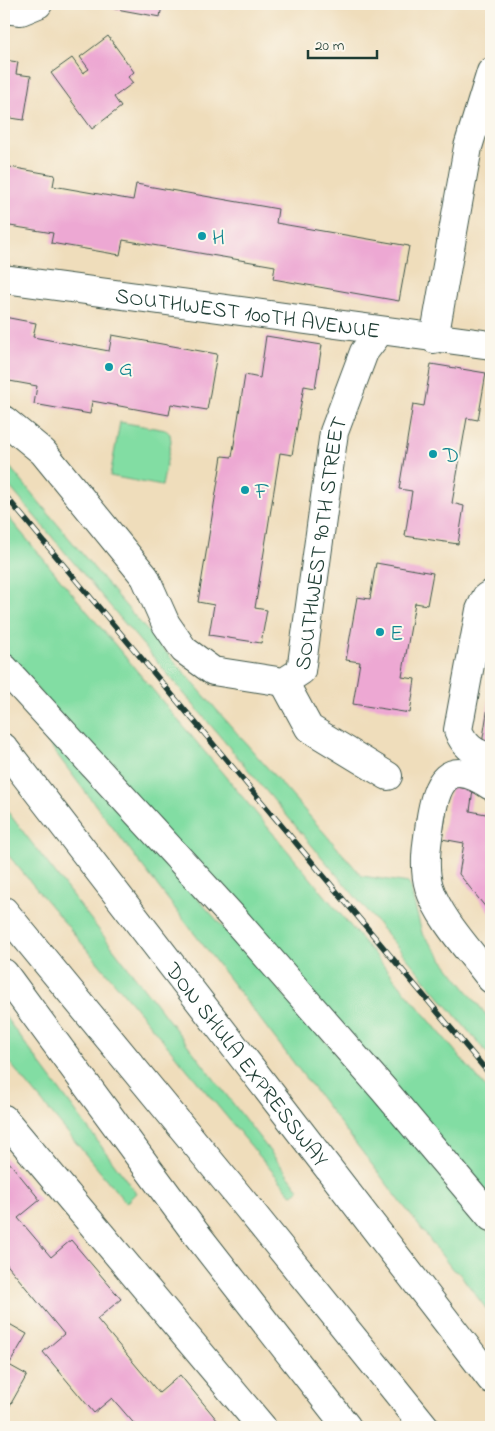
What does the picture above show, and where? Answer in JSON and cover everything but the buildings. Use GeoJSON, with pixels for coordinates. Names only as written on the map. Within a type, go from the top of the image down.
{"type":"FeatureCollection","features":[{"type":"Feature","properties":{"kind":"main road"},"geometry":{"type":"LineString","coordinates":[[4,10],[22,11],[38,4]]}},
{"type":"Feature","properties":{"kind":"main road"},"geometry":{"type":"LineString","coordinates":[[434,339],[468,147],[490,74]]}},
{"type":"Feature","properties":{"kind":"main road","name":"SOUTHWEST 100TH AVENUE"},"geometry":{"type":"LineString","coordinates":[[4,279],[434,339],[491,345]]}},
{"type":"Feature","properties":{"kind":"main road","name":"SOUTHWEST 90TH STREET"},"geometry":{"type":"LineString","coordinates":[[4,420],[43,452],[145,577],[166,624],[184,650],[213,671],[284,682],[301,671],[334,432],[364,352],[380,331]]}},
{"type":"Feature","properties":{"kind":"main road"},"geometry":{"type":"LineString","coordinates":[[491,594],[486,597],[480,610],[458,730],[468,747],[482,755],[491,757]]}},
{"type":"Feature","properties":{"kind":"main road"},"geometry":{"type":"LineString","coordinates":[[4,668],[230,914],[384,1090],[491,1217]]}},
{"type":"Feature","properties":{"kind":"main road"},"geometry":{"type":"LineString","coordinates":[[284,682],[309,728],[388,776]]}},
{"type":"Feature","properties":{"kind":"main road","name":"DON SHULA EXPRESSWAY"},"geometry":{"type":"LineString","coordinates":[[4,748],[491,1378]]}},
{"type":"Feature","properties":{"kind":"main road"},"geometry":{"type":"LineString","coordinates":[[491,786],[481,779],[464,774],[452,774],[444,779],[434,796],[426,845],[429,886],[438,909],[491,979]]}},
{"type":"Feature","properties":{"kind":"main road"},"geometry":{"type":"LineString","coordinates":[[4,911],[246,1204],[425,1427]]}},
{"type":"Feature","properties":{"kind":"main road"},"geometry":{"type":"LineString","coordinates":[[4,973],[194,1231],[348,1427]]}},
{"type":"Feature","properties":{"kind":"main road"},"geometry":{"type":"LineString","coordinates":[[4,1119],[262,1427]]}},
{"type":"Feature","properties":{"kind":"green space"},"geometry":{"type":"Polygon","coordinates":[[[120,422],[166,430],[170,434],[171,441],[162,486],[110,476],[120,422]]]}},
{"type":"Feature","properties":{"kind":"green space"},"geometry":{"type":"Polygon","coordinates":[[[4,460],[118,597],[362,876],[409,883],[422,933],[491,1021],[491,1058],[4,480],[4,460]]]}},
{"type":"Feature","properties":{"kind":"green space"},"geometry":{"type":"Polygon","coordinates":[[[4,512],[491,1094],[491,1200],[4,652],[4,512]]]}},
{"type":"Feature","properties":{"kind":"green space"},"geometry":{"type":"Polygon","coordinates":[[[31,713],[399,1123],[491,1236],[491,1315],[459,1273],[453,1270],[77,781],[28,716],[31,713]]]}},
{"type":"Feature","properties":{"kind":"green space"},"geometry":{"type":"Polygon","coordinates":[[[4,807],[299,1189],[292,1195],[4,850],[4,807]]]}},
{"type":"Feature","properties":{"kind":"green space"},"geometry":{"type":"Polygon","coordinates":[[[4,1015],[136,1193],[126,1203],[4,1056],[4,1015]]]}},
{"type":"Feature","properties":{"kind":"railway"},"geometry":{"type":"LineString","coordinates":[[4,494],[491,1076]]}},
{"type":"Feature","properties":{"kind":"place","name":"H"},"geometry":{"type":"Point","coordinates":[202,236]}},
{"type":"Feature","properties":{"kind":"place","name":"G"},"geometry":{"type":"Point","coordinates":[109,367]}},
{"type":"Feature","properties":{"kind":"place","name":"D"},"geometry":{"type":"Point","coordinates":[433,454]}},
{"type":"Feature","properties":{"kind":"place","name":"F"},"geometry":{"type":"Point","coordinates":[245,490]}},
{"type":"Feature","properties":{"kind":"place","name":"E"},"geometry":{"type":"Point","coordinates":[380,632]}}]}
